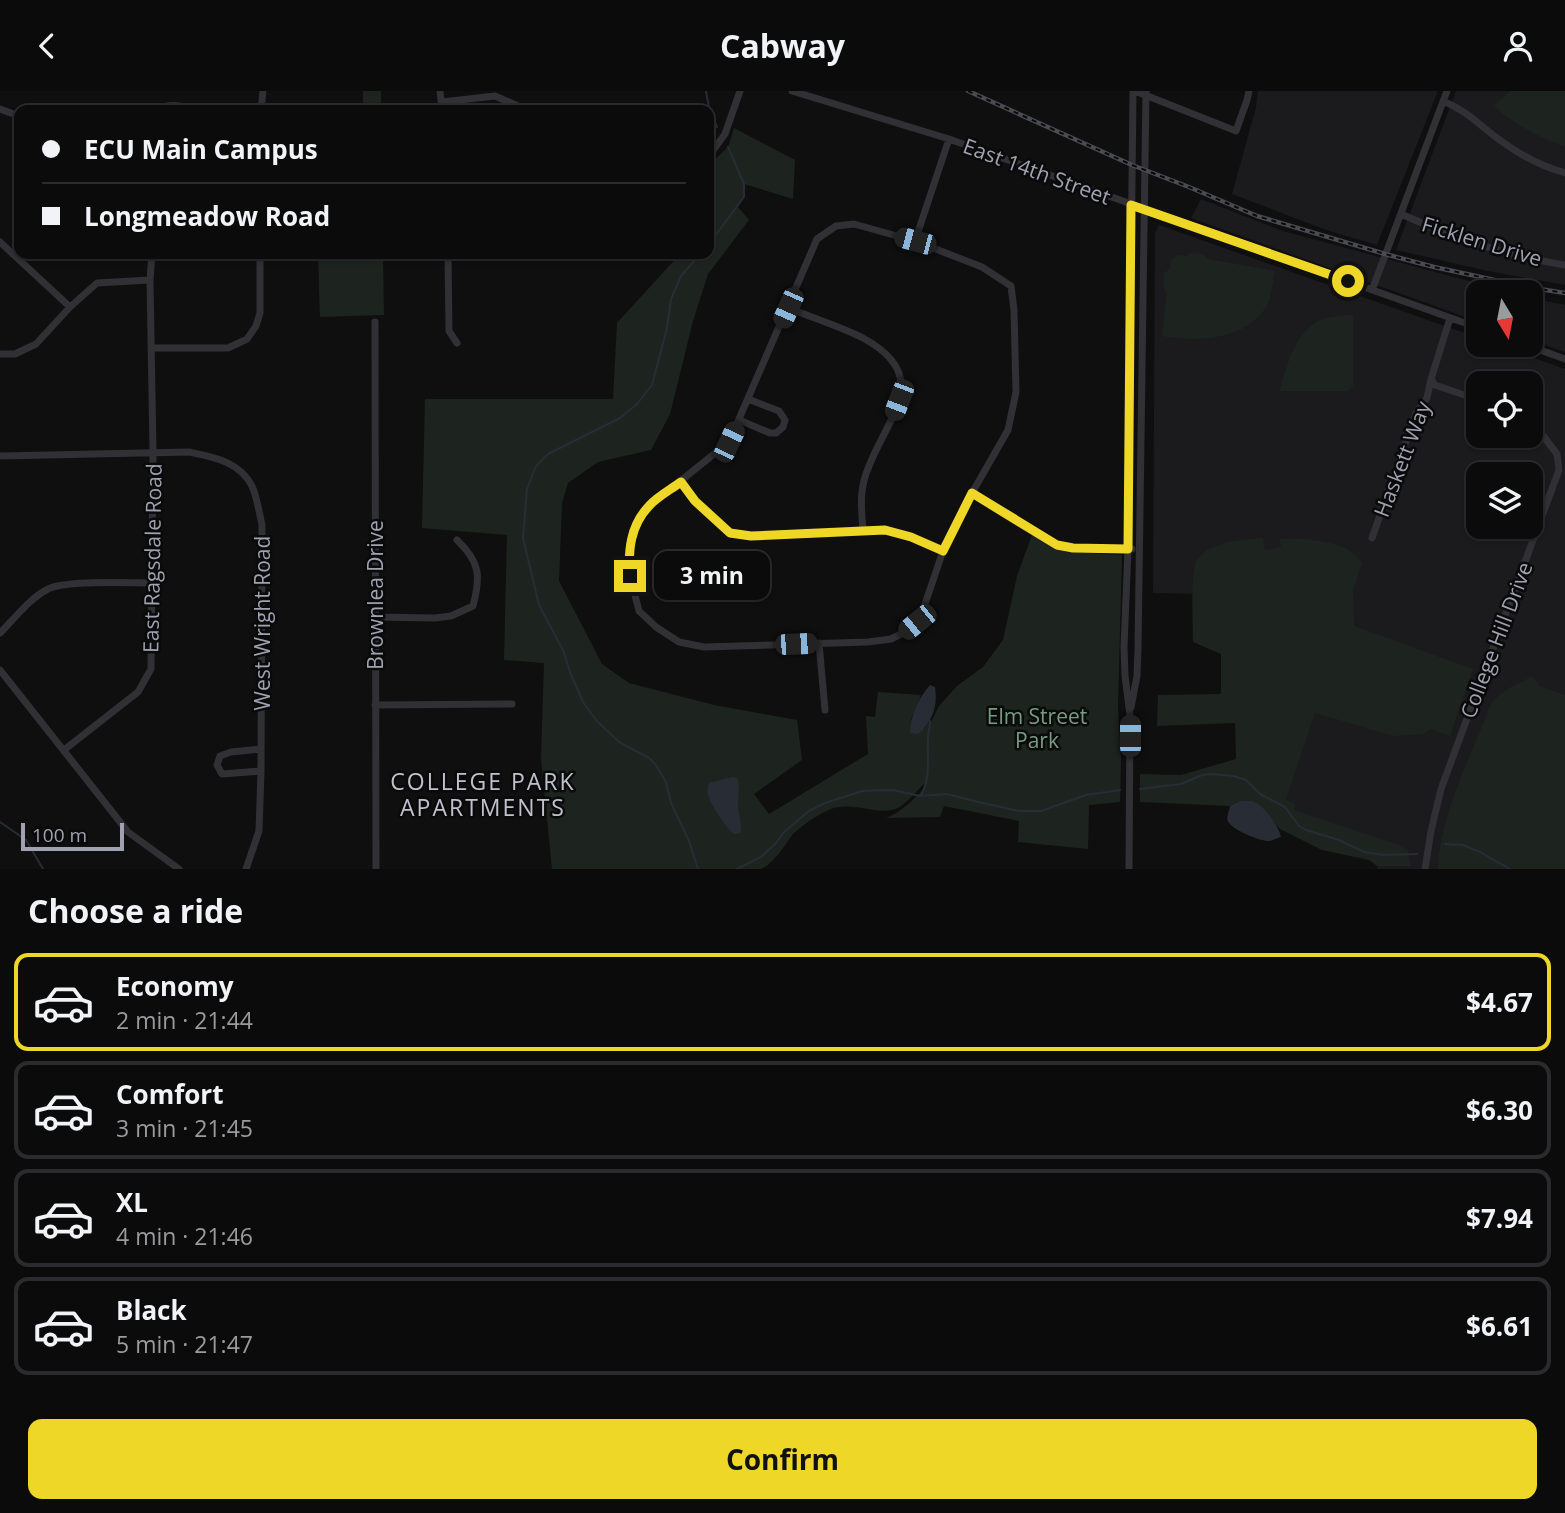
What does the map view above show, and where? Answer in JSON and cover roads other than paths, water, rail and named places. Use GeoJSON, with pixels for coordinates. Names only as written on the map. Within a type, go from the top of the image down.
{"type":"FeatureCollection","features":[{"type":"Feature","properties":{"kind":"street"},"geometry":{"type":"LineString","coordinates":[[714,149],[725,134],[740,91]]}},
{"type":"Feature","properties":{"kind":"street","name":"East 14th Street"},"geometry":{"type":"LineString","coordinates":[[792,91],[949,139],[1466,324]]}},
{"type":"Feature","properties":{"kind":"street"},"geometry":{"type":"LineString","coordinates":[[1129,869],[1130,715],[1125,647],[1134,91],[1146,93],[1236,131],[1249,91]]}},
{"type":"Feature","properties":{"kind":"street"},"geometry":{"type":"LineString","coordinates":[[1372,290],[1447,91]]}},
{"type":"Feature","properties":{"kind":"street"},"geometry":{"type":"LineString","coordinates":[[1130,715],[1137,676],[1138,648],[1146,93]]}},
{"type":"Feature","properties":{"kind":"street"},"geometry":{"type":"LineString","coordinates":[[447,105],[495,96],[516,105]]}},
{"type":"Feature","properties":{"kind":"street"},"geometry":{"type":"LineString","coordinates":[[1443,101],[1467,113],[1490,133],[1524,156],[1565,173]]}},
{"type":"Feature","properties":{"kind":"street"},"geometry":{"type":"LineString","coordinates":[[915,241],[949,139]]}},
{"type":"Feature","properties":{"kind":"street","name":"Ficklen Drive"},"geometry":{"type":"LineString","coordinates":[[1401,213],[1441,232],[1482,246],[1565,265]]}},
{"type":"Feature","properties":{"kind":"street"},"geometry":{"type":"LineString","coordinates":[[853,224],[915,241],[982,267],[1011,286],[1016,392],[1007,430],[943,551],[917,622],[905,632],[880,641],[704,647],[679,642],[656,627],[639,611],[628,555],[633,531],[648,507],[729,442],[817,239],[836,226],[853,224]]}},
{"type":"Feature","properties":{"kind":"street"},"geometry":{"type":"LineString","coordinates":[[0,242],[14,255]]}},
{"type":"Feature","properties":{"kind":"street"},"geometry":{"type":"LineString","coordinates":[[18,259],[70,307]]}},
{"type":"Feature","properties":{"kind":"street","name":"East Ragsdale Road"},"geometry":{"type":"LineString","coordinates":[[64,750],[138,692],[151,669],[152,259]]}},
{"type":"Feature","properties":{"kind":"street"},"geometry":{"type":"LineString","coordinates":[[151,348],[228,348],[247,339],[256,326],[260,313],[260,259]]}},
{"type":"Feature","properties":{"kind":"street"},"geometry":{"type":"LineString","coordinates":[[448,259],[449,331],[457,343]]}},
{"type":"Feature","properties":{"kind":"street"},"geometry":{"type":"LineString","coordinates":[[0,354],[15,353],[36,344],[70,307],[97,283],[150,280]]}},
{"type":"Feature","properties":{"kind":"street"},"geometry":{"type":"LineString","coordinates":[[1130,294],[1143,294]]}},
{"type":"Feature","properties":{"kind":"street"},"geometry":{"type":"LineString","coordinates":[[788,308],[864,339],[894,360],[902,379],[899,400],[868,467],[860,496],[863,530]]}},
{"type":"Feature","properties":{"kind":"street"},"geometry":{"type":"LineString","coordinates":[[1450,318],[1431,379],[1435,385],[1466,396]]}},
{"type":"Feature","properties":{"kind":"street","name":"Brownlea Drive"},"geometry":{"type":"LineString","coordinates":[[375,322],[376,869]]}},
{"type":"Feature","properties":{"kind":"street"},"geometry":{"type":"LineString","coordinates":[[1544,351],[1565,359]]}},
{"type":"Feature","properties":{"kind":"street"},"geometry":{"type":"LineString","coordinates":[[1130,377],[1141,377]]}},
{"type":"Feature","properties":{"kind":"street","name":"Haskett Way"},"geometry":{"type":"LineString","coordinates":[[1372,538],[1416,413],[1427,398],[1431,379]]}},
{"type":"Feature","properties":{"kind":"street"},"geometry":{"type":"LineString","coordinates":[[739,420],[771,433],[776,433],[783,427],[785,420],[779,411],[748,399]]}},
{"type":"Feature","properties":{"kind":"street","name":"College Hill Drive"},"geometry":{"type":"LineString","coordinates":[[1425,869],[1441,789],[1559,471],[1557,454],[1543,436]]}},
{"type":"Feature","properties":{"kind":"street","name":"West Wright Road"},"geometry":{"type":"LineString","coordinates":[[0,456],[189,452],[219,458],[239,469],[252,486],[262,524],[261,771],[259,831],[246,869]]}},
{"type":"Feature","properties":{"kind":"street"},"geometry":{"type":"LineString","coordinates":[[681,482],[695,501],[730,533],[751,536],[885,530],[911,537],[943,551]]}},
{"type":"Feature","properties":{"kind":"street"},"geometry":{"type":"LineString","coordinates":[[1127,485],[1140,486]]}},
{"type":"Feature","properties":{"kind":"street"},"geometry":{"type":"LineString","coordinates":[[972,493],[1057,545],[1073,548],[1139,549]]}},
{"type":"Feature","properties":{"kind":"street"},"geometry":{"type":"LineString","coordinates":[[375,617],[435,618],[451,616],[473,606],[478,589],[477,569],[469,551],[457,540]]}},
{"type":"Feature","properties":{"kind":"street"},"geometry":{"type":"LineString","coordinates":[[0,633],[38,595],[51,587],[70,584],[152,583]]}},
{"type":"Feature","properties":{"kind":"street"},"geometry":{"type":"LineString","coordinates":[[820,643],[824,710]]}},
{"type":"Feature","properties":{"kind":"street"},"geometry":{"type":"LineString","coordinates":[[1125,647],[1138,648]]}},
{"type":"Feature","properties":{"kind":"street"},"geometry":{"type":"LineString","coordinates":[[0,670],[128,832],[179,869]]}},
{"type":"Feature","properties":{"kind":"street"},"geometry":{"type":"LineString","coordinates":[[1125,675],[1137,676]]}},
{"type":"Feature","properties":{"kind":"street"},"geometry":{"type":"LineString","coordinates":[[375,705],[512,704]]}},
{"type":"Feature","properties":{"kind":"street"},"geometry":{"type":"LineString","coordinates":[[261,749],[231,752],[220,756],[217,765],[222,774],[261,771]]}},
{"type":"Feature","properties":{"kind":"waterway"},"geometry":{"type":"LineString","coordinates":[[706,91],[708,105]]}},
{"type":"Feature","properties":{"kind":"waterway"},"geometry":{"type":"LineString","coordinates":[[714,120],[717,127]]}},
{"type":"Feature","properties":{"kind":"waterway"},"geometry":{"type":"LineString","coordinates":[[714,237],[744,197],[744,184],[728,147]]}},
{"type":"Feature","properties":{"kind":"waterway"},"geometry":{"type":"LineString","coordinates":[[696,259],[681,276],[671,299],[667,328],[652,385],[637,404],[620,418],[548,454],[536,466],[527,489],[523,538],[539,605],[563,650],[583,702],[596,720],[619,742],[649,758],[656,765],[666,782],[671,803],[689,841],[698,869]]}},
{"type":"Feature","properties":{"kind":"waterway"},"geometry":{"type":"LineString","coordinates":[[921,795],[927,775],[930,721]]}},
{"type":"Feature","properties":{"kind":"waterway"},"geometry":{"type":"LineString","coordinates":[[1140,789],[1181,784],[1202,775],[1233,776],[1246,780],[1260,794],[1285,807],[1299,826],[1306,830],[1339,840],[1364,852],[1384,855],[1417,854]]}},
{"type":"Feature","properties":{"kind":"waterway"},"geometry":{"type":"LineString","coordinates":[[737,869],[761,857],[784,832],[809,811],[862,791],[893,790],[920,796],[947,794],[1019,811],[1041,811],[1086,795],[1120,790]]}},
{"type":"Feature","properties":{"kind":"waterway"},"geometry":{"type":"LineString","coordinates":[[0,822],[26,840],[43,869]]}},
{"type":"Feature","properties":{"kind":"waterway"},"geometry":{"type":"LineString","coordinates":[[1445,844],[1463,845],[1510,869]]}},
{"type":"Feature","properties":{"kind":"railway"},"geometry":{"type":"LineString","coordinates":[[968,91],[1132,165],[1257,216],[1434,267],[1565,293]]}},
{"type":"Feature","properties":{"kind":"district","name":"COLLEGE PARK APARTMENTS"},"geometry":{"type":"Point","coordinates":[483,794]}},
{"type":"Feature","properties":{"kind":"park label","name":"Elm Street Park"},"geometry":{"type":"Point","coordinates":[1037,728]}}]}
